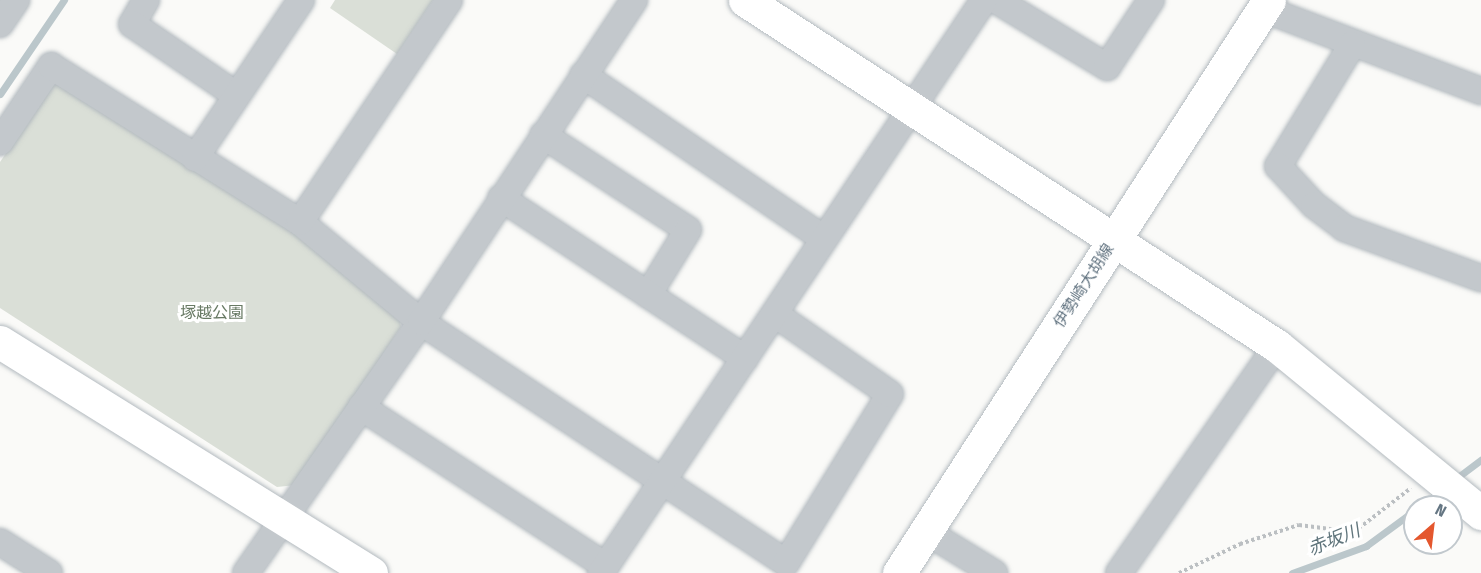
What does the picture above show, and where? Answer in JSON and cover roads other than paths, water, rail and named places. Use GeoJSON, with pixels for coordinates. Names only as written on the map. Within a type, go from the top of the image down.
{"type":"FeatureCollection","features":[{"type":"Feature","properties":{"kind":"street"},"geometry":{"type":"LineString","coordinates":[[0,24],[16,0]]}},
{"type":"Feature","properties":{"kind":"street"},"geometry":{"type":"LineString","coordinates":[[146,0],[132,24],[236,95]]}},
{"type":"Feature","properties":{"kind":"street"},"geometry":{"type":"LineString","coordinates":[[195,158],[301,0]]}},
{"type":"Feature","properties":{"kind":"street"},"geometry":{"type":"LineString","coordinates":[[300,222],[449,0]]}},
{"type":"Feature","properties":{"kind":"street"},"geometry":{"type":"LineString","coordinates":[[246,573],[421,322],[634,0]]}},
{"type":"Feature","properties":{"kind":"street"},"geometry":{"type":"LineString","coordinates":[[745,0],[1276,346],[1471,506]]}},
{"type":"Feature","properties":{"kind":"street"},"geometry":{"type":"LineString","coordinates":[[361,407],[604,570],[665,481],[823,238],[914,110],[984,0]]}},
{"type":"Feature","properties":{"kind":"street"},"geometry":{"type":"LineString","coordinates":[[996,0],[1107,67],[1151,0]]}},
{"type":"Feature","properties":{"kind":"street"},"geometry":{"type":"LineString","coordinates":[[1267,4],[1352,45],[1481,91]]}},
{"type":"Feature","properties":{"kind":"street","name":"伊勢崎大胡線"},"geometry":{"type":"LineString","coordinates":[[899,573],[1267,4]]}},
{"type":"Feature","properties":{"kind":"street"},"geometry":{"type":"LineString","coordinates":[[1352,45],[1278,166],[1314,205],[1344,228],[1481,279]]}},
{"type":"Feature","properties":{"kind":"street"},"geometry":{"type":"LineString","coordinates":[[0,142],[51,66],[300,222],[421,322],[786,563],[890,394],[775,314]]}},
{"type":"Feature","properties":{"kind":"street"},"geometry":{"type":"LineString","coordinates":[[583,75],[823,238]]}},
{"type":"Feature","properties":{"kind":"street"},"geometry":{"type":"LineString","coordinates":[[543,135],[688,230],[648,295]]}},
{"type":"Feature","properties":{"kind":"street"},"geometry":{"type":"LineString","coordinates":[[501,198],[745,358]]}},
{"type":"Feature","properties":{"kind":"street"},"geometry":{"type":"LineString","coordinates":[[0,342],[284,517],[370,573]]}},
{"type":"Feature","properties":{"kind":"street"},"geometry":{"type":"LineString","coordinates":[[1119,573],[1276,346]]}},
{"type":"Feature","properties":{"kind":"street"},"geometry":{"type":"LineString","coordinates":[[927,532],[994,573]]}},
{"type":"Feature","properties":{"kind":"street"},"geometry":{"type":"LineString","coordinates":[[0,542],[49,573]]}},
{"type":"Feature","properties":{"kind":"waterway"},"geometry":{"type":"LineString","coordinates":[[0,94],[64,0]]}},
{"type":"Feature","properties":{"kind":"waterway","name":"赤坂川"},"geometry":{"type":"LineString","coordinates":[[1454,480],[1481,460]]}},
{"type":"Feature","properties":{"kind":"waterway","name":"赤坂川"},"geometry":{"type":"LineString","coordinates":[[1436,495],[1441,491]]}},
{"type":"Feature","properties":{"kind":"waterway","name":"赤坂川"},"geometry":{"type":"LineString","coordinates":[[1292,573],[1366,546],[1403,519]]}},
{"type":"Feature","properties":{"kind":"park label","name":"塚越公園"},"geometry":{"type":"Point","coordinates":[212,313]}}]}
